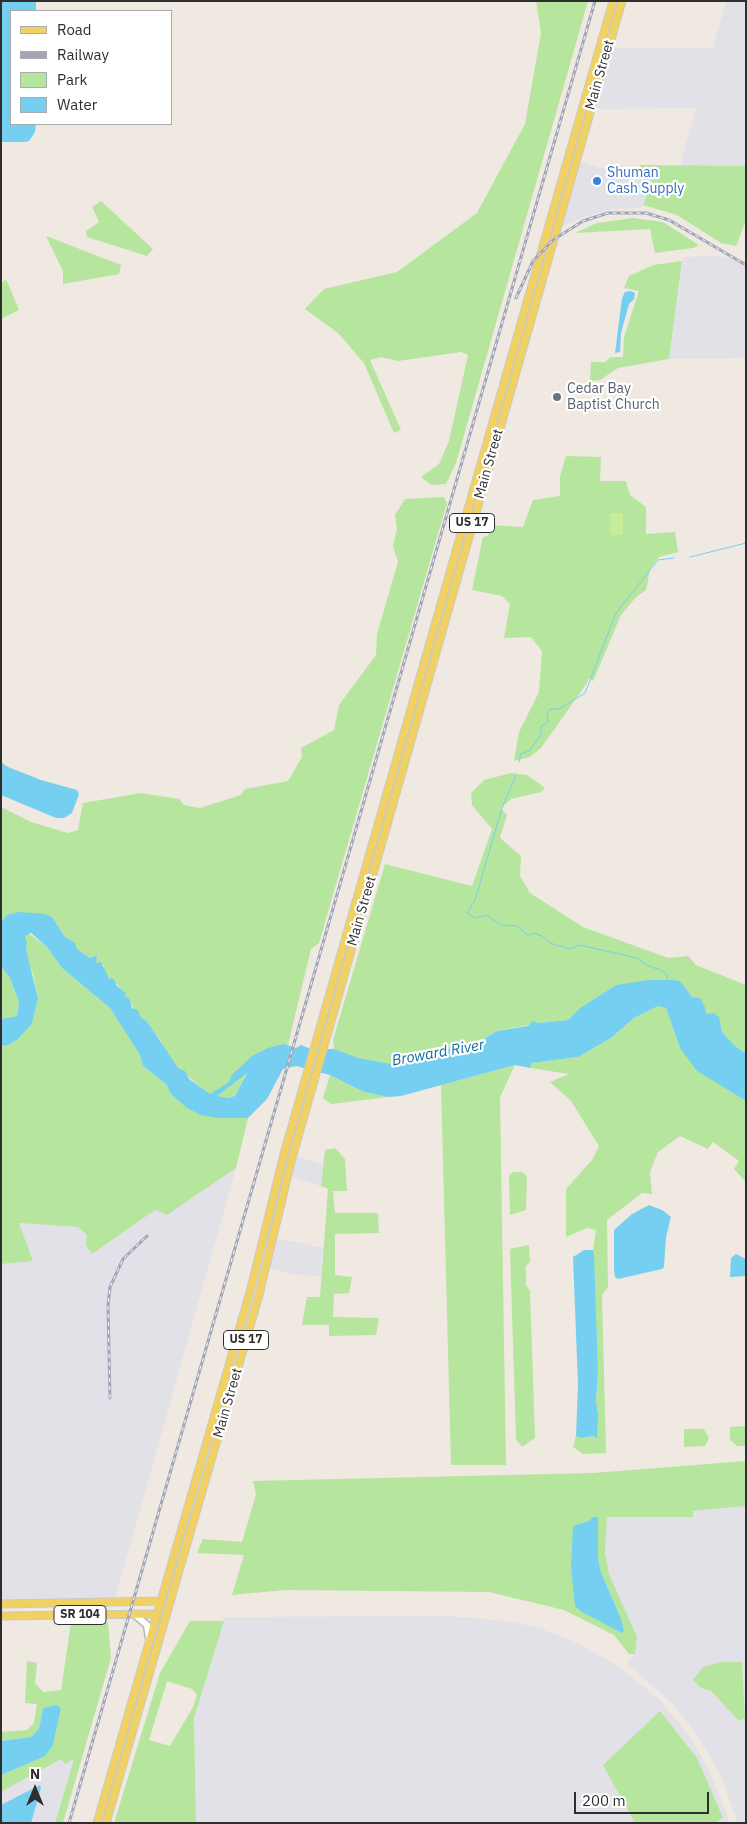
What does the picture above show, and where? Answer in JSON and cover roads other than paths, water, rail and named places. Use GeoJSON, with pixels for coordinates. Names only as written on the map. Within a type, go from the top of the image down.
{"type":"FeatureCollection","features":[{"type":"Feature","properties":{"kind":"main road","name":"Main Street"},"geometry":{"type":"LineString","coordinates":[[97,1823],[253,1284],[277,1181],[613,1]]}},
{"type":"Feature","properties":{"kind":"main road","name":"Main Street"},"geometry":{"type":"LineString","coordinates":[[106,1823],[259,1295],[286,1183],[324,1045],[622,1]]}},
{"type":"Feature","properties":{"kind":"main road"},"geometry":{"type":"LineString","coordinates":[[391,779],[403,769],[401,742]]}},
{"type":"Feature","properties":{"kind":"main road","name":"SR 104"},"geometry":{"type":"LineString","coordinates":[[1,1604],[170,1601]]}},
{"type":"Feature","properties":{"kind":"main road"},"geometry":{"type":"LineString","coordinates":[[133,1614],[147,1625],[149,1644]]}},
{"type":"Feature","properties":{"kind":"main road","name":"SR 104"},"geometry":{"type":"LineString","coordinates":[[1,1616],[167,1614]]}},
{"type":"Feature","properties":{"kind":"water"},"geometry":{"type":"Polygon","coordinates":[[[1,1],[36,1],[36,10],[10,10],[10,125],[36,125],[35,132],[29,141],[1,142],[1,1]]]}},
{"type":"Feature","properties":{"kind":"water"},"geometry":{"type":"Polygon","coordinates":[[[631,291],[635,293],[634,299],[629,304],[621,333],[620,352],[615,353],[622,298],[625,292],[631,291]]]}},
{"type":"Feature","properties":{"kind":"water"},"geometry":{"type":"Polygon","coordinates":[[[1,762],[8,767],[41,780],[77,790],[79,794],[72,813],[64,818],[56,818],[1,795],[1,762]]]}},
{"type":"Feature","properties":{"kind":"water","name":"Broward River"},"geometry":{"type":"Polygon","coordinates":[[[18,912],[44,914],[52,917],[65,937],[75,943],[77,949],[90,958],[97,955],[96,963],[101,962],[109,978],[114,979],[117,986],[126,993],[125,996],[129,998],[132,1008],[138,1010],[141,1018],[151,1027],[178,1068],[185,1071],[189,1079],[210,1094],[229,1082],[232,1075],[252,1056],[268,1048],[284,1044],[296,1048],[301,1045],[311,1049],[334,1049],[359,1058],[391,1064],[435,1051],[477,1043],[497,1031],[528,1026],[533,1021],[539,1023],[568,1020],[580,1008],[616,985],[648,980],[672,980],[680,981],[692,997],[700,998],[705,1007],[706,1014],[714,1013],[719,1017],[722,1032],[736,1047],[746,1053],[746,1101],[697,1071],[680,1048],[666,1008],[658,1006],[634,1018],[611,1038],[578,1057],[531,1063],[530,1068],[515,1065],[401,1096],[388,1097],[364,1092],[330,1075],[296,1066],[283,1069],[267,1099],[248,1118],[218,1118],[201,1115],[187,1108],[171,1094],[166,1084],[143,1066],[140,1055],[110,1008],[62,968],[47,947],[31,933],[25,936],[26,950],[38,998],[32,1024],[17,1040],[6,1046],[1,1045],[1,1019],[17,1016],[19,1002],[10,978],[1,966],[1,922],[7,915],[18,912]],[[247,1073],[217,1096],[228,1098],[235,1096],[247,1073]]]}},
{"type":"Feature","properties":{"kind":"water"},"geometry":{"type":"Polygon","coordinates":[[[649,1205],[662,1210],[671,1217],[666,1237],[664,1267],[618,1279],[615,1277],[614,1270],[614,1230],[632,1214],[649,1205]]]}},
{"type":"Feature","properties":{"kind":"water"},"geometry":{"type":"Polygon","coordinates":[[[584,1250],[593,1250],[594,1257],[598,1369],[596,1402],[598,1414],[597,1438],[594,1436],[580,1438],[576,1436],[578,1385],[573,1257],[584,1250]]]}},
{"type":"Feature","properties":{"kind":"water"},"geometry":{"type":"Polygon","coordinates":[[[736,1254],[746,1259],[746,1276],[730,1277],[731,1258],[736,1254]]]}},
{"type":"Feature","properties":{"kind":"water"},"geometry":{"type":"Polygon","coordinates":[[[593,1517],[598,1517],[598,1558],[601,1572],[621,1619],[624,1631],[622,1633],[582,1612],[575,1606],[571,1567],[573,1526],[589,1521],[593,1517]]]}},
{"type":"Feature","properties":{"kind":"water"},"geometry":{"type":"Polygon","coordinates":[[[57,1705],[61,1708],[53,1745],[45,1756],[1,1775],[1,1741],[31,1737],[39,1729],[43,1708],[57,1705]]]}},
{"type":"Feature","properties":{"kind":"water"},"geometry":{"type":"Polygon","coordinates":[[[40,1785],[41,1788],[31,1823],[1,1823],[1,1805],[40,1785]]]}},
{"type":"Feature","properties":{"kind":"waterway"},"geometry":{"type":"LineString","coordinates":[[690,557],[746,543]]}},
{"type":"Feature","properties":{"kind":"waterway"},"geometry":{"type":"LineString","coordinates":[[519,762],[521,754],[530,750],[541,735],[541,726],[548,722],[547,714],[550,709],[559,709],[585,693],[616,613],[658,560],[674,558]]}},
{"type":"Feature","properties":{"kind":"waterway"},"geometry":{"type":"LineString","coordinates":[[516,775],[502,808],[475,900],[467,913],[475,918],[486,915],[501,925],[517,926],[528,935],[534,933],[542,936],[550,943],[570,949],[579,945],[637,958],[648,966],[661,970],[667,975],[667,979]]}},
{"type":"Feature","properties":{"kind":"railway"},"geometry":{"type":"LineString","coordinates":[[69,1823],[595,1]]}},
{"type":"Feature","properties":{"kind":"railway"},"geometry":{"type":"LineString","coordinates":[[516,298],[533,261],[553,240],[583,221],[608,213],[646,213],[669,220],[746,265]]}},
{"type":"Feature","properties":{"kind":"railway"},"geometry":{"type":"LineString","coordinates":[[110,1398],[108,1306],[110,1287],[123,1259],[147,1236]]}},
{"type":"Feature","properties":{"kind":"place","name":"Shuman Cash Supply"},"geometry":{"type":"Point","coordinates":[597,181]}},
{"type":"Feature","properties":{"kind":"place","name":"Cedar Bay Baptist Church"},"geometry":{"type":"Point","coordinates":[557,397]}}]}
